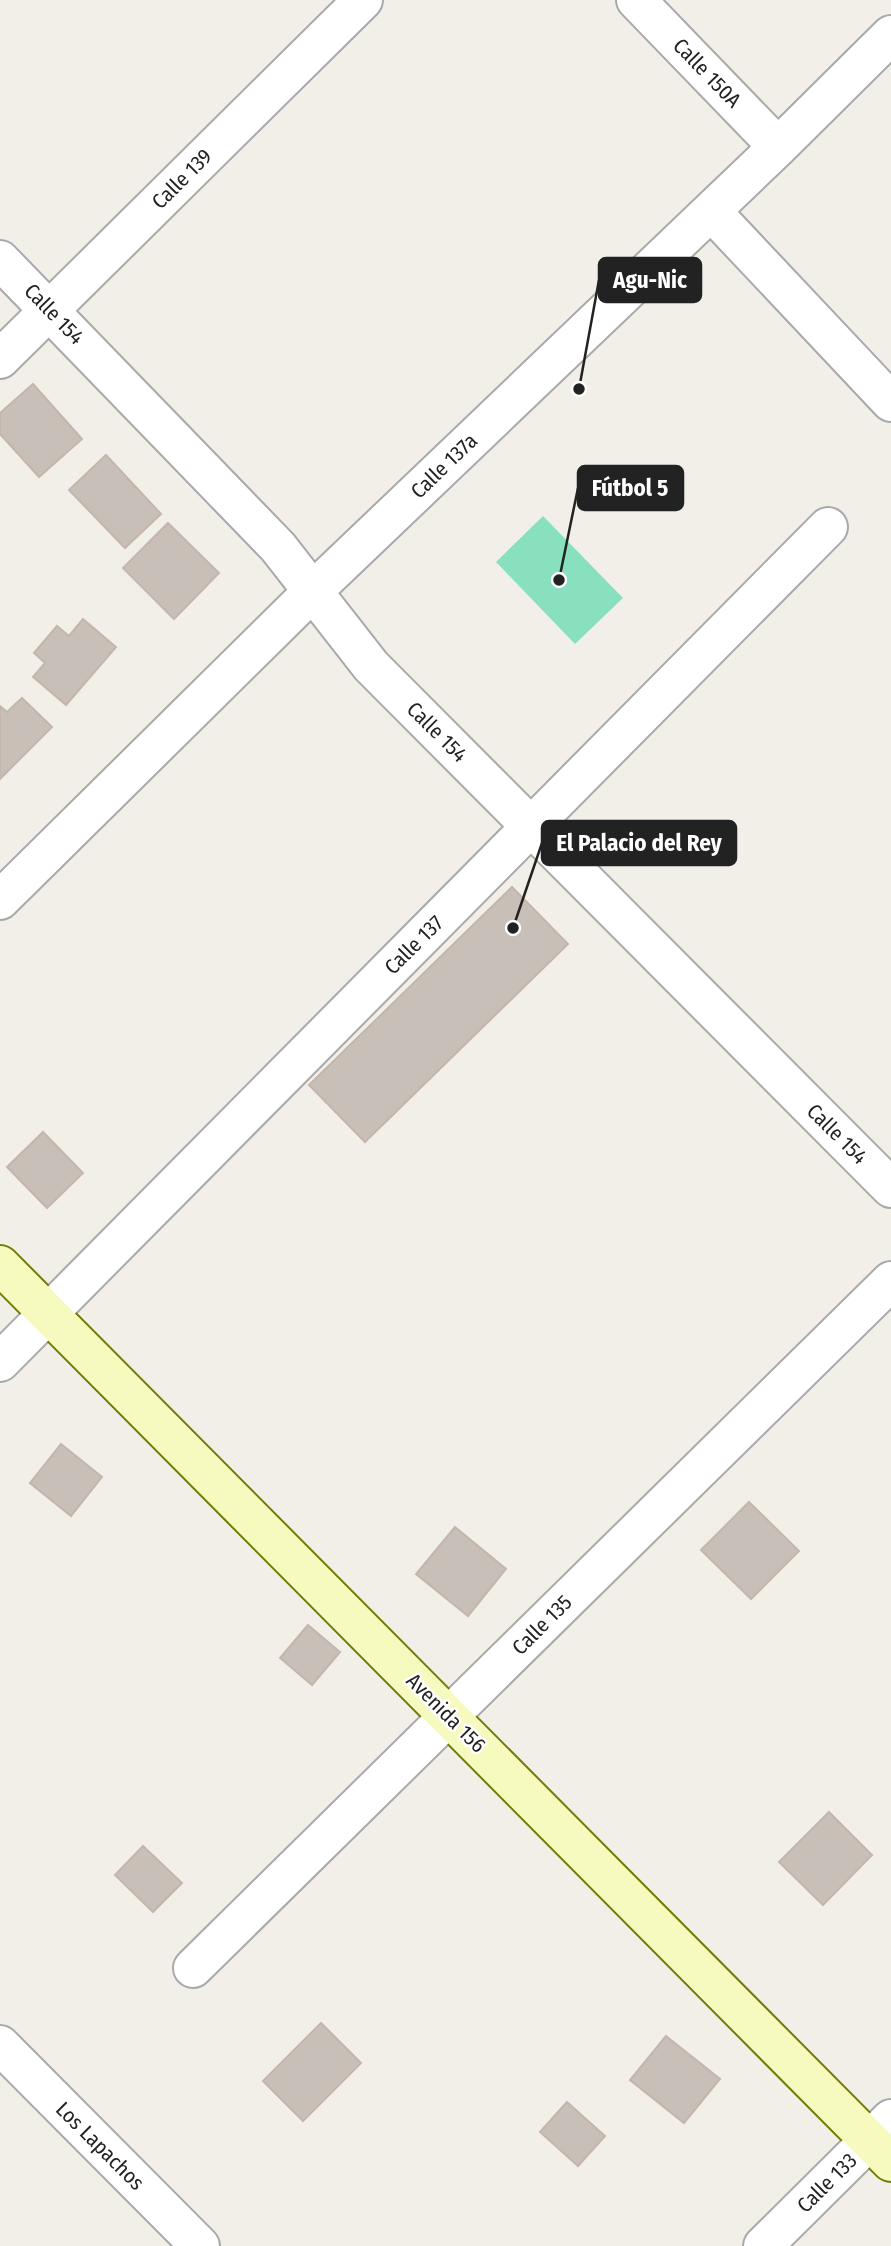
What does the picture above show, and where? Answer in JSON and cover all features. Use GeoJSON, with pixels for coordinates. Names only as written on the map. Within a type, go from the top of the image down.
{"type":"FeatureCollection","features":[{"type":"Feature","properties":{"kind":"main road","name":"Avenida 156"},"geometry":{"type":"LineString","coordinates":[[0,1265],[449,1716],[884,2140]]}},
{"type":"Feature","properties":{"kind":"street","name":"Calle 139"},"geometry":{"type":"LineString","coordinates":[[0,359],[363,0]]}},
{"type":"Feature","properties":{"kind":"street","name":"Calle 150A"},"geometry":{"type":"LineString","coordinates":[[636,0],[778,147]]}},
{"type":"Feature","properties":{"kind":"street","name":"Calle 137a"},"geometry":{"type":"LineString","coordinates":[[0,900],[312,592],[778,147],[891,35]]}},
{"type":"Feature","properties":{"kind":"street"},"geometry":{"type":"LineString","coordinates":[[711,211],[891,402]]}},
{"type":"Feature","properties":{"kind":"street","name":"Calle 154"},"geometry":{"type":"LineString","coordinates":[[0,260],[278,547],[371,666],[891,1188]]}},
{"type":"Feature","properties":{"kind":"street","name":"Calle 137"},"geometry":{"type":"LineString","coordinates":[[0,1362],[828,527]]}},
{"type":"Feature","properties":{"kind":"street","name":"Calle 135"},"geometry":{"type":"LineString","coordinates":[[192,1968],[891,1281]]}},
{"type":"Feature","properties":{"kind":"street","name":"Los Lapachos"},"geometry":{"type":"LineString","coordinates":[[5,2060],[200,2246]]}},
{"type":"Feature","properties":{"kind":"street","name":"Calle 133"},"geometry":{"type":"LineString","coordinates":[[763,2246],[884,2140]]}},
{"type":"Feature","properties":{"kind":"green space"},"geometry":{"type":"Polygon","coordinates":[[[543,516],[623,598],[575,644],[496,562],[543,516]]]}},
{"type":"Feature","properties":{"kind":"building"},"geometry":{"type":"Polygon","coordinates":[[[33,384],[82,439],[39,477],[0,434],[0,413],[33,384]]]}},
{"type":"Feature","properties":{"kind":"building"},"geometry":{"type":"Polygon","coordinates":[[[106,455],[161,514],[125,548],[69,490],[106,455]]]}},
{"type":"Feature","properties":{"kind":"building"},"geometry":{"type":"Polygon","coordinates":[[[168,523],[219,573],[174,619],[123,568],[168,523]]]}},
{"type":"Feature","properties":{"kind":"building"},"geometry":{"type":"Polygon","coordinates":[[[83,619],[116,647],[66,705],[33,677],[45,663],[34,653],[57,626],[69,636],[83,619]]]}},
{"type":"Feature","properties":{"kind":"building"},"geometry":{"type":"Polygon","coordinates":[[[22,698],[52,727],[0,779],[0,706],[7,712],[22,698]]]}},
{"type":"Feature","properties":{"kind":"building"},"geometry":{"type":"Polygon","coordinates":[[[512,887],[568,944],[365,1142],[309,1085],[512,887]]]}},
{"type":"Feature","properties":{"kind":"building"},"geometry":{"type":"Polygon","coordinates":[[[43,1132],[83,1173],[47,1208],[7,1167],[43,1132]]]}},
{"type":"Feature","properties":{"kind":"building"},"geometry":{"type":"Polygon","coordinates":[[[61,1444],[102,1477],[71,1516],[30,1483],[61,1444]]]}},
{"type":"Feature","properties":{"kind":"building"},"geometry":{"type":"Polygon","coordinates":[[[749,1502],[799,1551],[751,1599],[701,1550],[749,1502]]]}},
{"type":"Feature","properties":{"kind":"building"},"geometry":{"type":"Polygon","coordinates":[[[455,1527],[506,1569],[468,1616],[416,1574],[455,1527]]]}},
{"type":"Feature","properties":{"kind":"building"},"geometry":{"type":"Polygon","coordinates":[[[308,1625],[340,1652],[312,1685],[280,1658],[308,1625]]]}},
{"type":"Feature","properties":{"kind":"building"},"geometry":{"type":"Polygon","coordinates":[[[829,1812],[872,1855],[823,1905],[779,1862],[829,1812]]]}},
{"type":"Feature","properties":{"kind":"building"},"geometry":{"type":"Polygon","coordinates":[[[143,1846],[182,1883],[153,1912],[115,1875],[143,1846]]]}},
{"type":"Feature","properties":{"kind":"building"},"geometry":{"type":"Polygon","coordinates":[[[321,2023],[361,2063],[303,2121],[263,2081],[321,2023]]]}},
{"type":"Feature","properties":{"kind":"building"},"geometry":{"type":"Polygon","coordinates":[[[666,2036],[720,2079],[684,2123],[630,2080],[666,2036]]]}},
{"type":"Feature","properties":{"kind":"building"},"geometry":{"type":"Polygon","coordinates":[[[567,2102],[605,2136],[578,2166],[540,2132],[567,2102]]]}},
{"type":"Feature","properties":{"kind":"place","name":"Agu-Nic"},"geometry":{"type":"Point","coordinates":[579,389]}},
{"type":"Feature","properties":{"kind":"place","name":"Fútbol 5"},"geometry":{"type":"Point","coordinates":[559,580]}},
{"type":"Feature","properties":{"kind":"place","name":"El Palacio del Rey"},"geometry":{"type":"Point","coordinates":[513,928]}}]}
